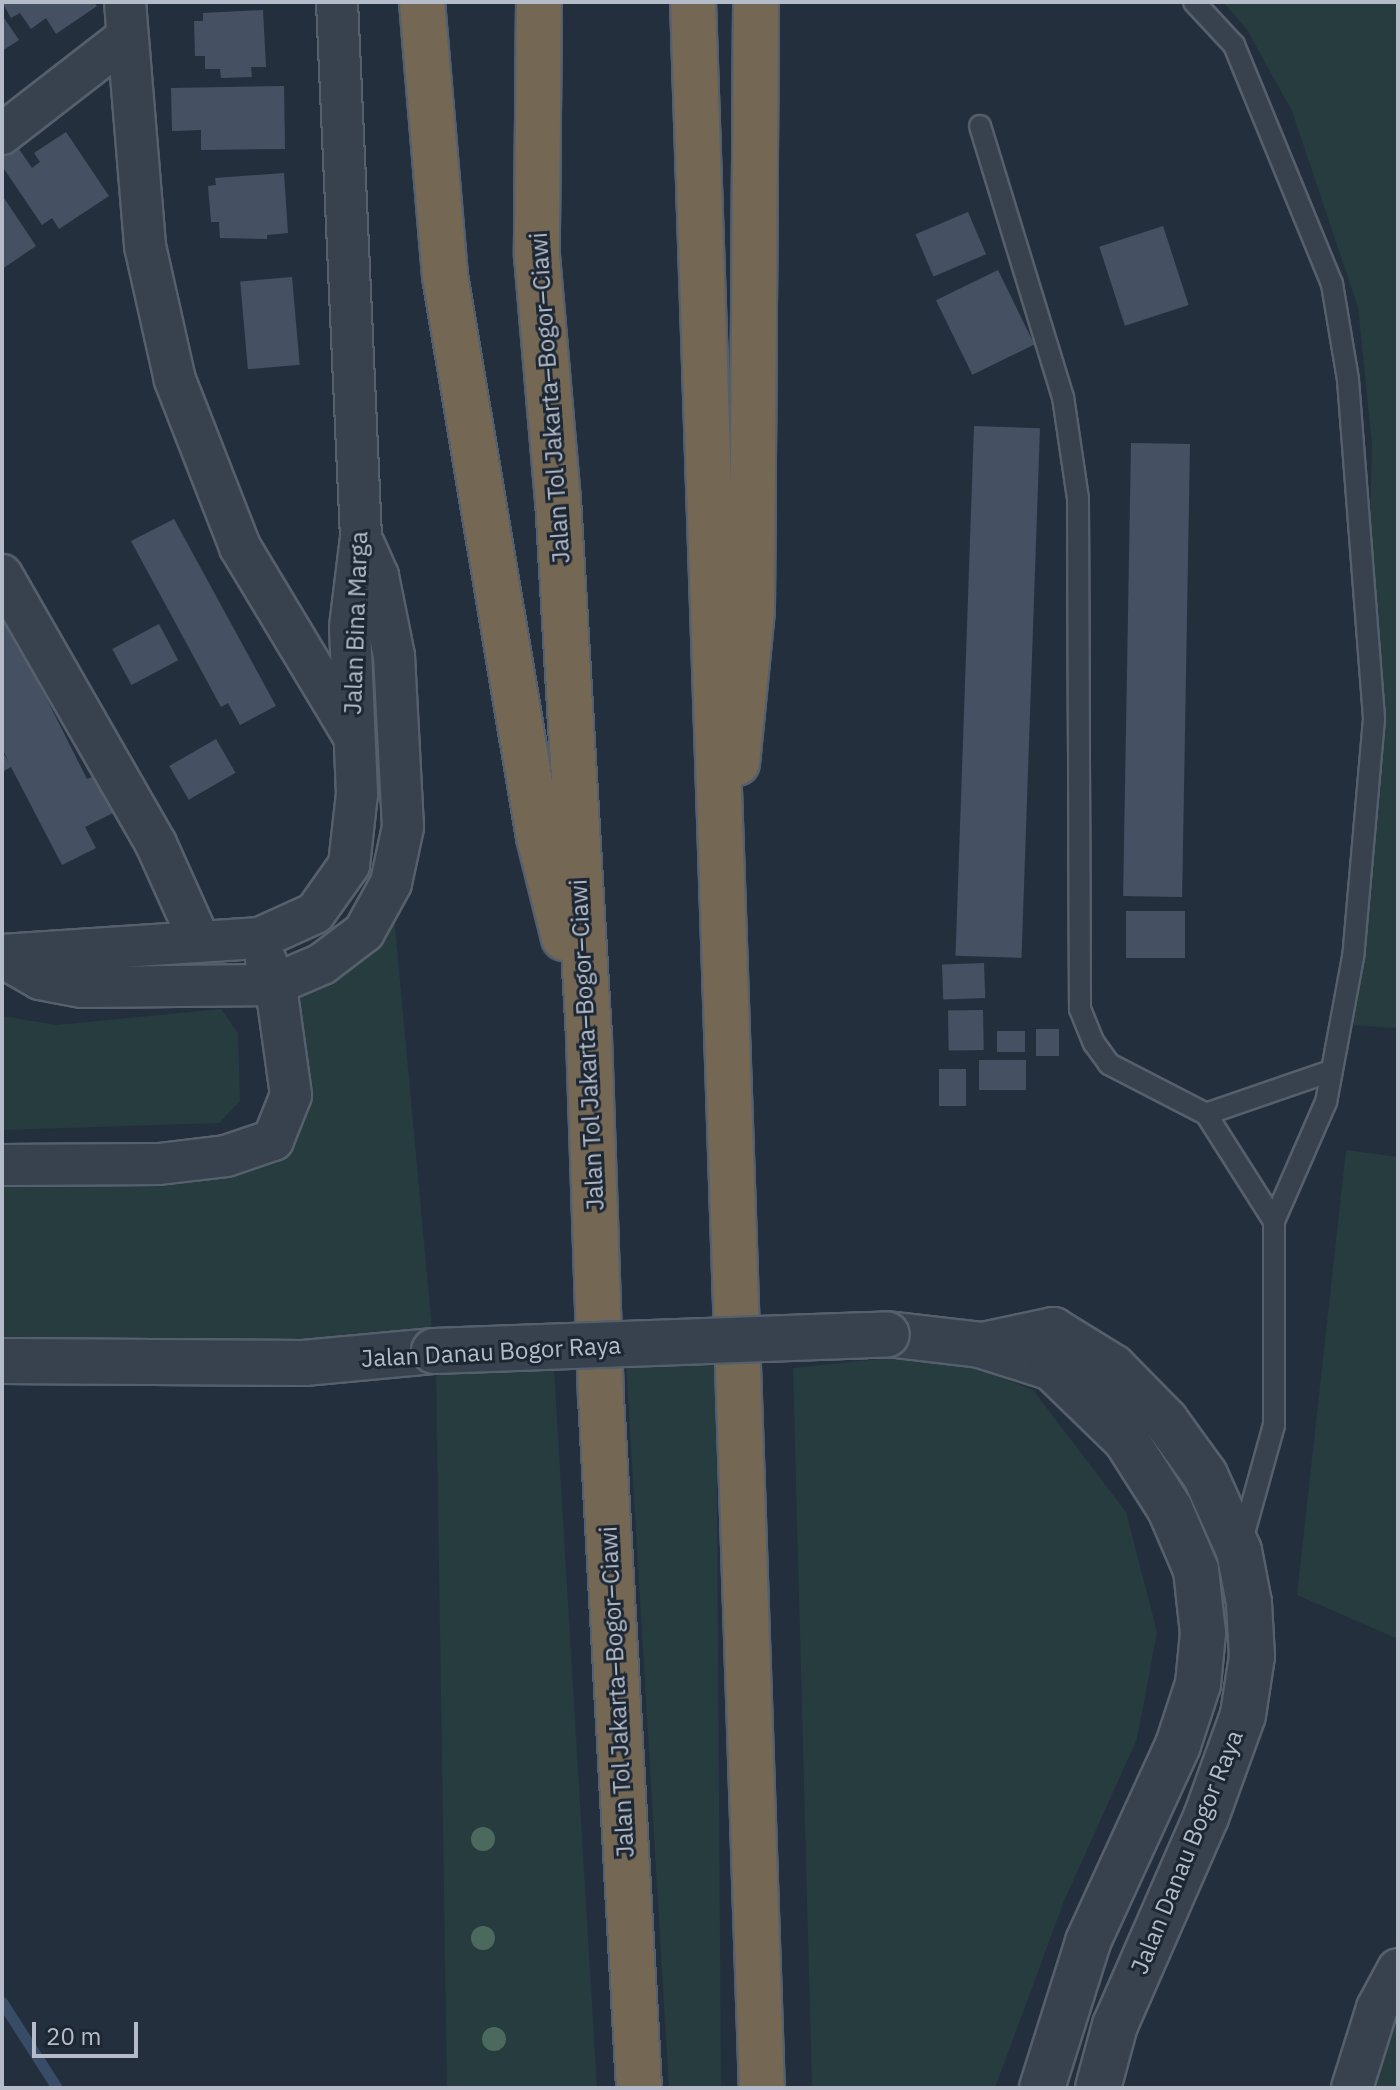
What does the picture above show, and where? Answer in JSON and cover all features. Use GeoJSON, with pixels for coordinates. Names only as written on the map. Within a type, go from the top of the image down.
{"type":"FeatureCollection","features":[{"type":"Feature","properties":{"kind":"highway"},"geometry":{"type":"LineString","coordinates":[[422,2],[445,276],[539,837],[589,1037]]}},
{"type":"Feature","properties":{"kind":"highway","name":"Jalan Tol Jakarta–Bogor–Ciawi"},"geometry":{"type":"LineString","coordinates":[[539,2],[537,256],[558,499],[589,1037],[601,1397],[639,2088]]}},
{"type":"Feature","properties":{"kind":"highway"},"geometry":{"type":"LineString","coordinates":[[693,2],[720,937],[740,1313],[762,2088]]}},
{"type":"Feature","properties":{"kind":"highway"},"geometry":{"type":"LineString","coordinates":[[720,937],[752,610],[756,2]]}},
{"type":"Feature","properties":{"kind":"street","name":"Jalan Bina Marga"},"geometry":{"type":"LineString","coordinates":[[2,956],[260,938],[315,913],[349,865],[357,794],[351,732],[350,627],[361,537],[337,2]]}},
{"type":"Feature","properties":{"kind":"street"},"geometry":{"type":"LineString","coordinates":[[2,134],[126,20]]}},
{"type":"Feature","properties":{"kind":"street"},"geometry":{"type":"LineString","coordinates":[[126,20],[145,246],[175,380],[240,547],[351,732]]}},
{"type":"Feature","properties":{"kind":"street"},"geometry":{"type":"LineString","coordinates":[[2,956],[40,979],[82,987],[273,985],[322,964],[364,932],[401,856],[394,656],[378,576],[361,537]]}},
{"type":"Feature","properties":{"kind":"street"},"geometry":{"type":"LineString","coordinates":[[2,575],[156,844],[200,942]]}},
{"type":"Feature","properties":{"kind":"street"},"geometry":{"type":"LineString","coordinates":[[2,1165],[159,1164],[264,1146],[283,1125],[291,1095],[273,985],[260,938]]}},
{"type":"Feature","properties":{"kind":"street","name":"Jalan Danau Bogor Raya"},"geometry":{"type":"LineString","coordinates":[[980,1345],[1053,1330],[1113,1367],[1166,1421],[1205,1475],[1239,1551],[1252,1656],[1243,1715],[1206,1817],[1115,2025],[1098,2088]]}},
{"type":"Feature","properties":{"kind":"street","name":"Jalan Danau Bogor Raya"},"geometry":{"type":"LineString","coordinates":[[2,1361],[304,1363],[434,1351],[887,1334],[980,1345],[1052,1368],[1126,1440],[1170,1509],[1196,1570],[1202,1600],[1198,1684],[1178,1745],[1088,1942],[1042,2088]]}},
{"type":"Feature","properties":{"kind":"street"},"geometry":{"type":"LineString","coordinates":[[1352,2088],[1377,2008],[1398,1969]]}},
{"type":"Feature","properties":{"kind":"lane"},"geometry":{"type":"LineString","coordinates":[[1194,2],[1234,45],[1264,108],[1332,284],[1348,380],[1374,719],[1358,911],[1326,1102],[1274,1221],[1274,1425],[1239,1551]]}},
{"type":"Feature","properties":{"kind":"lane"},"geometry":{"type":"LineString","coordinates":[[980,126],[1063,397],[1078,499],[1080,1009],[1094,1043],[1109,1064],[1206,1114],[1274,1221]]}},
{"type":"Feature","properties":{"kind":"lane"},"geometry":{"type":"LineString","coordinates":[[1206,1114],[1331,1071]]}},
{"type":"Feature","properties":{"kind":"green space"},"geometry":{"type":"Polygon","coordinates":[[[1223,2],[1398,2],[1398,1028],[1349,1025],[1360,904],[1372,444],[1358,307],[1292,111],[1246,28],[1223,2]]]}},
{"type":"Feature","properties":{"kind":"green space"},"geometry":{"type":"Polygon","coordinates":[[[391,883],[434,1351],[2,1361],[2,1164],[278,1133],[273,985],[391,883]]]}},
{"type":"Feature","properties":{"kind":"green space"},"geometry":{"type":"Polygon","coordinates":[[[221,1009],[238,1033],[240,1101],[219,1123],[2,1130],[2,1016],[57,1025],[221,1009]]]}},
{"type":"Feature","properties":{"kind":"green space"},"geometry":{"type":"Polygon","coordinates":[[[1346,1150],[1398,1157],[1398,1639],[1297,1595],[1346,1150]]]}},
{"type":"Feature","properties":{"kind":"green space"},"geometry":{"type":"Polygon","coordinates":[[[936,1353],[1033,1390],[1126,1512],[1157,1632],[1137,1739],[1064,1901],[995,2088],[812,2088],[793,1368],[936,1353]]]}},
{"type":"Feature","properties":{"kind":"green space"},"geometry":{"type":"Polygon","coordinates":[[[716,1359],[721,2088],[669,2088],[626,1363],[716,1359]]]}},
{"type":"Feature","properties":{"kind":"green space"},"geometry":{"type":"Polygon","coordinates":[[[436,1368],[554,1369],[597,2088],[447,2088],[436,1368]]]}},
{"type":"Feature","properties":{"kind":"green space"},"geometry":{"type":"Polygon","coordinates":[[[1398,1988],[1398,2088],[1370,2088],[1398,1988]]]}},
{"type":"Feature","properties":{"kind":"building"},"geometry":{"type":"Polygon","coordinates":[[[2,2],[94,2],[97,6],[56,34],[46,18],[31,29],[20,13],[11,18],[2,2]]]}},
{"type":"Feature","properties":{"kind":"building"},"geometry":{"type":"Polygon","coordinates":[[[263,10],[266,67],[251,67],[252,77],[221,78],[220,69],[205,69],[205,56],[195,56],[194,21],[203,21],[203,13],[263,10]]]}},
{"type":"Feature","properties":{"kind":"building"},"geometry":{"type":"Polygon","coordinates":[[[2,15],[19,40],[2,51],[2,15]]]}},
{"type":"Feature","properties":{"kind":"building"},"geometry":{"type":"Polygon","coordinates":[[[284,86],[285,149],[201,150],[201,130],[172,131],[171,88],[284,86]]]}},
{"type":"Feature","properties":{"kind":"building"},"geometry":{"type":"Polygon","coordinates":[[[66,132],[109,196],[59,229],[52,218],[42,225],[2,166],[2,156],[17,146],[32,168],[40,162],[34,153],[66,132]]]}},
{"type":"Feature","properties":{"kind":"building"},"geometry":{"type":"Polygon","coordinates":[[[284,173],[288,233],[267,235],[267,239],[220,238],[219,222],[211,222],[208,186],[216,185],[215,178],[284,173]]]}},
{"type":"Feature","properties":{"kind":"building"},"geometry":{"type":"Polygon","coordinates":[[[2,195],[36,246],[2,269],[2,195]]]}},
{"type":"Feature","properties":{"kind":"building"},"geometry":{"type":"Polygon","coordinates":[[[968,212],[986,254],[934,277],[916,234],[968,212]]]}},
{"type":"Feature","properties":{"kind":"building"},"geometry":{"type":"Polygon","coordinates":[[[1163,226],[1189,305],[1125,326],[1099,247],[1163,226]]]}},
{"type":"Feature","properties":{"kind":"building"},"geometry":{"type":"Polygon","coordinates":[[[998,270],[1034,345],[972,375],[936,300],[998,270]]]}},
{"type":"Feature","properties":{"kind":"building"},"geometry":{"type":"Polygon","coordinates":[[[292,277],[300,365],[248,369],[240,282],[292,277]]]}},
{"type":"Feature","properties":{"kind":"building"},"geometry":{"type":"Polygon","coordinates":[[[974,426],[1040,428],[1021,958],[956,956],[974,426]]]}},
{"type":"Feature","properties":{"kind":"building"},"geometry":{"type":"Polygon","coordinates":[[[1131,443],[1190,444],[1182,897],[1123,896],[1131,443]]]}},
{"type":"Feature","properties":{"kind":"building"},"geometry":{"type":"Polygon","coordinates":[[[174,519],[276,706],[240,725],[228,703],[221,707],[131,541],[174,519]]]}},
{"type":"Feature","properties":{"kind":"building"},"geometry":{"type":"Polygon","coordinates":[[[7,620],[87,779],[112,768],[131,804],[85,827],[96,848],[62,865],[11,767],[2,772],[2,751],[9,763],[2,748],[2,623],[7,620]]]}},
{"type":"Feature","properties":{"kind":"building"},"geometry":{"type":"Polygon","coordinates":[[[159,624],[178,660],[131,685],[112,649],[159,624]]]}},
{"type":"Feature","properties":{"kind":"building"},"geometry":{"type":"Polygon","coordinates":[[[216,739],[236,773],[189,800],[169,766],[216,739]]]}},
{"type":"Feature","properties":{"kind":"building"},"geometry":{"type":"Polygon","coordinates":[[[1126,911],[1185,911],[1185,958],[1126,958],[1126,911]]]}},
{"type":"Feature","properties":{"kind":"building"},"geometry":{"type":"Polygon","coordinates":[[[984,963],[985,998],[943,999],[942,964],[984,963]]]}},
{"type":"Feature","properties":{"kind":"building"},"geometry":{"type":"Polygon","coordinates":[[[983,1010],[984,1050],[949,1051],[948,1011],[983,1010]]]}},
{"type":"Feature","properties":{"kind":"building"},"geometry":{"type":"Polygon","coordinates":[[[1036,1029],[1059,1029],[1059,1056],[1036,1056],[1036,1029]]]}},
{"type":"Feature","properties":{"kind":"building"},"geometry":{"type":"Polygon","coordinates":[[[997,1031],[1025,1031],[1025,1052],[997,1052],[997,1031]]]}},
{"type":"Feature","properties":{"kind":"building"},"geometry":{"type":"Polygon","coordinates":[[[979,1060],[1026,1060],[1026,1090],[979,1090],[979,1060]]]}},
{"type":"Feature","properties":{"kind":"building"},"geometry":{"type":"Polygon","coordinates":[[[939,1069],[966,1069],[966,1106],[939,1106],[939,1069]]]}},
{"type":"Feature","properties":{"kind":"waterway"},"geometry":{"type":"LineString","coordinates":[[2,2002],[57,2088]]}}]}
